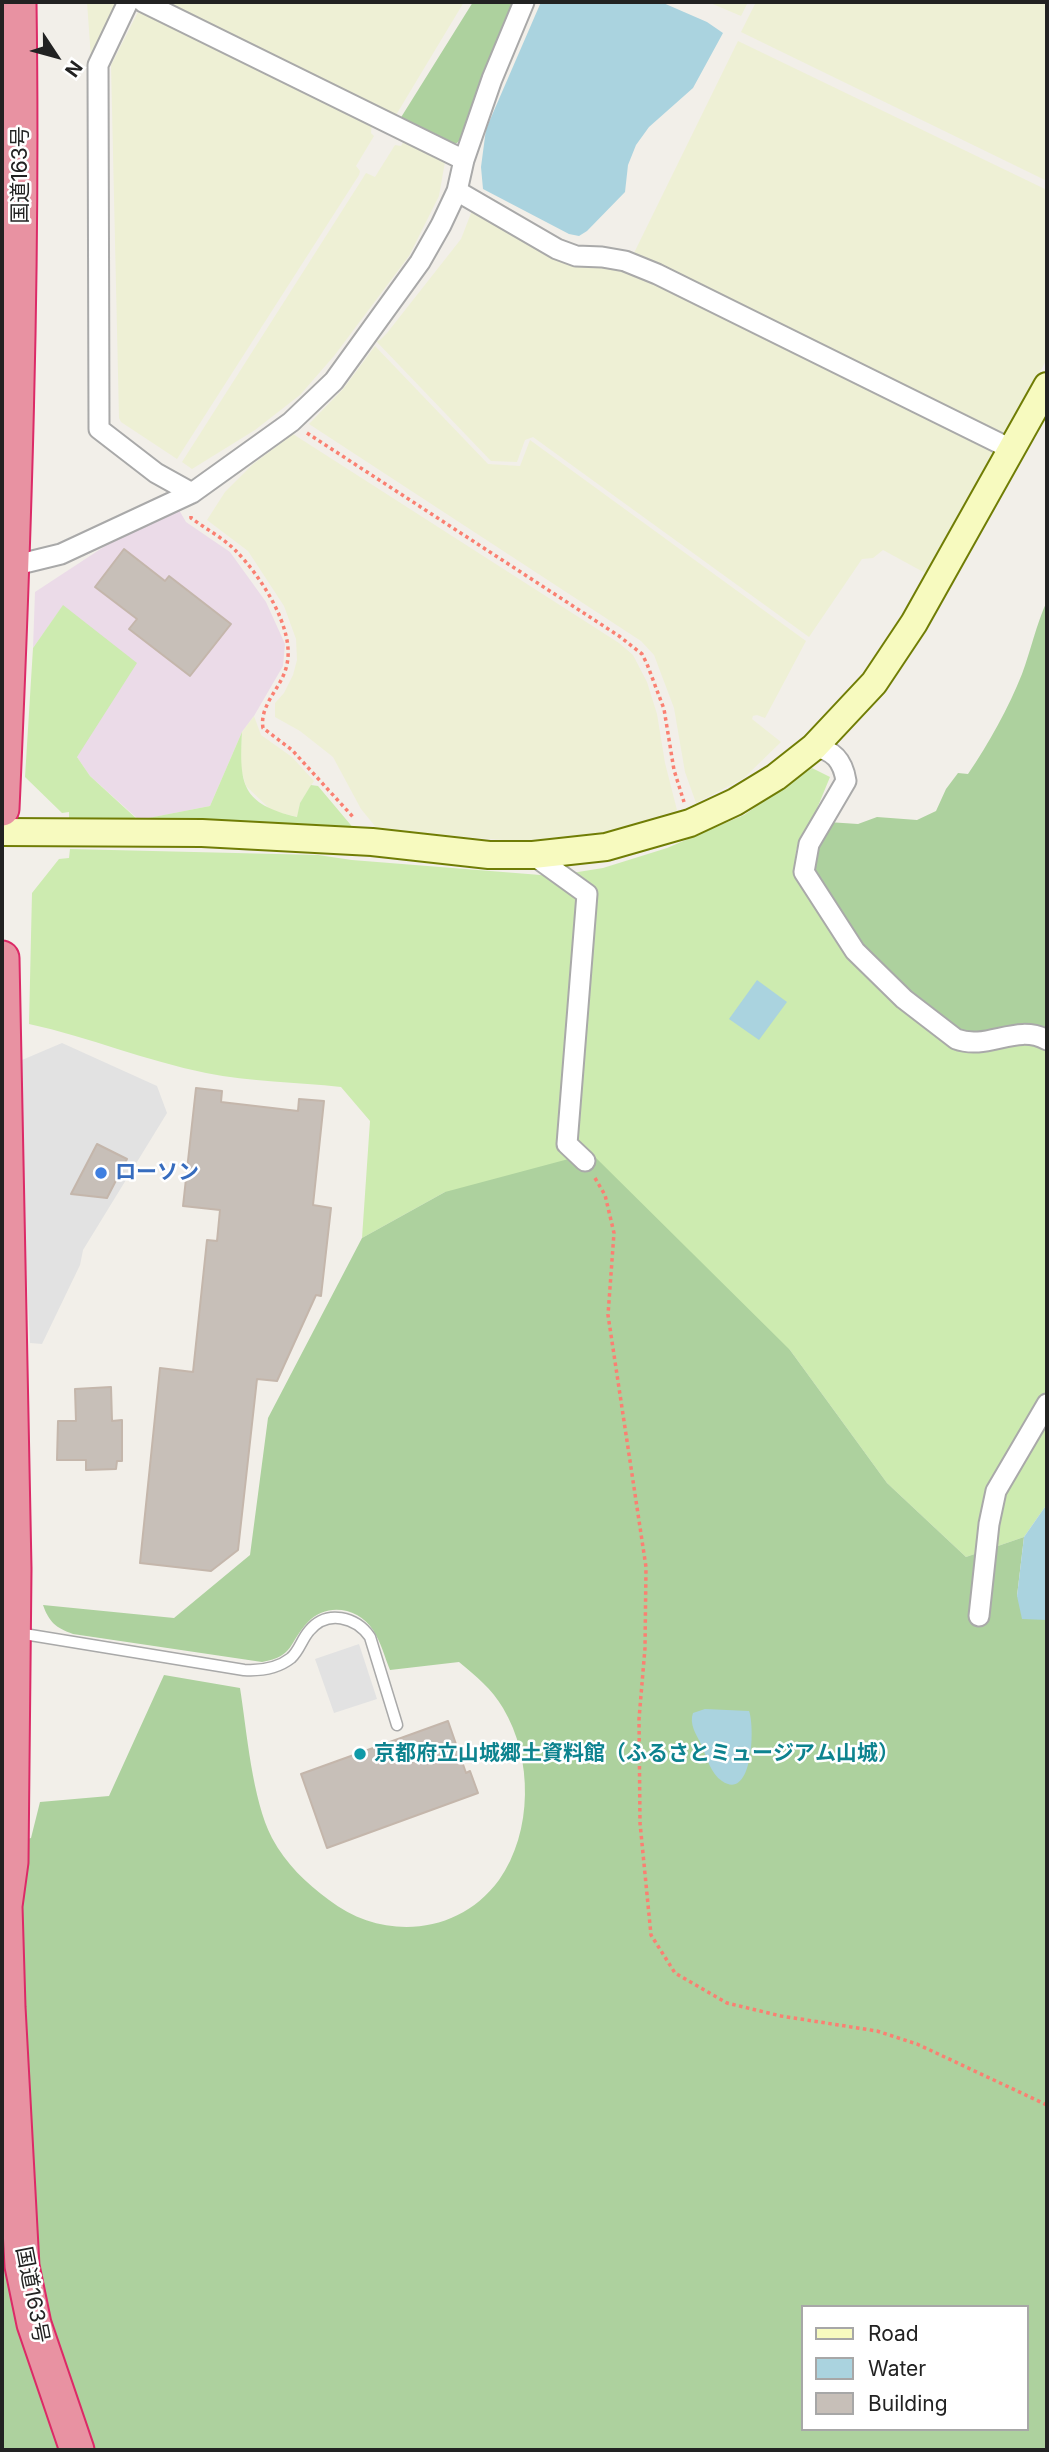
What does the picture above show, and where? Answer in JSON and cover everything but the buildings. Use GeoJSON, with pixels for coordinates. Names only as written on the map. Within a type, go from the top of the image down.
{"type":"FeatureCollection","features":[{"type":"Feature","properties":{"kind":"highway","name":"国道163号"},"geometry":{"type":"LineString","coordinates":[[2,809],[12,566],[11,283],[21,180],[19,2]]}},
{"type":"Feature","properties":{"kind":"highway","name":"国道163号"},"geometry":{"type":"LineString","coordinates":[[2,958],[14,1569],[11,1863],[5,1906],[8,2007],[22,2266],[34,2323],[77,2450]]}},
{"type":"Feature","properties":{"kind":"street"},"geometry":{"type":"LineString","coordinates":[[128,2],[98,65],[99,429],[156,472],[192,493]]}},
{"type":"Feature","properties":{"kind":"street"},"geometry":{"type":"LineString","coordinates":[[143,2],[464,160]]}},
{"type":"Feature","properties":{"kind":"street"},"geometry":{"type":"LineString","coordinates":[[12,566],[61,554],[192,493],[291,422],[334,381],[420,262],[457,191],[464,160],[492,79],[524,2]]}},
{"type":"Feature","properties":{"kind":"street"},"geometry":{"type":"LineString","coordinates":[[457,191],[557,249],[576,256],[625,261],[657,274],[1013,450]]}},
{"type":"Feature","properties":{"kind":"street"},"geometry":{"type":"LineString","coordinates":[[2,832],[202,832],[372,842],[489,855],[533,855],[606,847],[690,823],[735,802],[776,777],[814,747],[874,683],[915,623],[1047,386]]}},
{"type":"Feature","properties":{"kind":"street"},"geometry":{"type":"LineString","coordinates":[[814,747],[836,756],[845,771],[846,781],[808,844],[804,872],[855,951],[904,999],[956,1039],[982,1042],[1022,1033],[1047,1040]]}},
{"type":"Feature","properties":{"kind":"street"},"geometry":{"type":"LineString","coordinates":[[533,855],[587,894],[567,1144],[585,1161]]}},
{"type":"Feature","properties":{"kind":"street"},"geometry":{"type":"LineString","coordinates":[[979,1616],[985,1549],[996,1491],[1047,1404]]}},
{"type":"Feature","properties":{"kind":"lane"},"geometry":{"type":"LineString","coordinates":[[12,1632],[244,1670],[261,1670],[282,1664],[293,1656],[311,1628],[320,1622],[329,1618],[348,1619],[364,1629],[370,1637],[397,1725]]}},
{"type":"Feature","properties":{"kind":"path"},"geometry":{"type":"LineString","coordinates":[[291,422],[619,636],[642,654],[664,709],[674,770],[690,823]]}},
{"type":"Feature","properties":{"kind":"path"},"geometry":{"type":"LineString","coordinates":[[192,493],[191,518],[234,549],[270,599],[283,624],[289,644],[287,666],[261,717],[263,728],[308,766],[372,842]]}},
{"type":"Feature","properties":{"kind":"path"},"geometry":{"type":"LineString","coordinates":[[585,1161],[605,1195],[614,1233],[608,1315],[646,1567],[645,1648],[639,1719],[640,1823],[651,1935],[675,1973],[727,2003],[781,2016],[877,2031],[917,2044],[1047,2105]]}},
{"type":"Feature","properties":{"kind":"shaded area"},"geometry":{"type":"Polygon","coordinates":[[[179,510],[186,522],[230,552],[266,602],[285,644],[283,666],[242,732],[210,806],[139,820],[90,776],[77,757],[63,606],[33,648],[35,592],[128,531],[179,510]]]}},
{"type":"Feature","properties":{"kind":"shaded area"},"geometry":{"type":"Polygon","coordinates":[[[62,1043],[157,1086],[167,1113],[83,1250],[80,1265],[42,1344],[30,1343],[23,1199],[22,1060],[62,1043]]]}},
{"type":"Feature","properties":{"kind":"shaded area"},"geometry":{"type":"Polygon","coordinates":[[[359,1644],[377,1699],[334,1713],[315,1659],[359,1644]]]}},
{"type":"Feature","properties":{"kind":"green space"},"geometry":{"type":"Polygon","coordinates":[[[87,2],[118,2],[91,58],[87,2]]]}},
{"type":"Feature","properties":{"kind":"green space"},"geometry":{"type":"Polygon","coordinates":[[[166,2],[464,2],[396,115],[166,2]]]}},
{"type":"Feature","properties":{"kind":"green space"},"geometry":{"type":"Polygon","coordinates":[[[473,2],[515,2],[465,134],[452,145],[400,119],[473,2]]]}},
{"type":"Feature","properties":{"kind":"green space"},"geometry":{"type":"Polygon","coordinates":[[[708,2],[748,2],[741,16],[708,2]]]}},
{"type":"Feature","properties":{"kind":"green space"},"geometry":{"type":"Polygon","coordinates":[[[756,2],[1047,2],[1047,181],[741,32],[756,2]]]}},
{"type":"Feature","properties":{"kind":"green space"},"geometry":{"type":"Polygon","coordinates":[[[139,10],[372,122],[371,133],[374,136],[356,166],[360,171],[359,175],[177,459],[121,422],[119,418],[111,65],[139,10]]]}},
{"type":"Feature","properties":{"kind":"green space"},"geometry":{"type":"Polygon","coordinates":[[[738,41],[1047,190],[1047,359],[1008,431],[997,433],[633,255],[738,41]]]}},
{"type":"Feature","properties":{"kind":"green space"},"geometry":{"type":"Polygon","coordinates":[[[405,139],[445,162],[439,196],[409,256],[334,356],[300,395],[255,430],[192,469],[182,462],[366,173],[375,177],[395,145],[401,146],[405,139]]]}},
{"type":"Feature","properties":{"kind":"green space"},"geometry":{"type":"Polygon","coordinates":[[[473,208],[631,270],[986,442],[996,453],[927,574],[883,550],[873,558],[862,559],[809,637],[533,437],[525,440],[517,462],[491,461],[376,341],[387,333],[461,239],[473,208]]]}},
{"type":"Feature","properties":{"kind":"green space"},"geometry":{"type":"Polygon","coordinates":[[[375,346],[488,464],[520,466],[530,440],[806,641],[765,718],[757,715],[752,719],[781,742],[744,778],[696,803],[685,772],[674,708],[654,655],[641,641],[309,424],[343,389],[375,346]]]}},
{"type":"Feature","properties":{"kind":"green space"},"geometry":{"type":"Polygon","coordinates":[[[293,434],[619,643],[633,655],[647,682],[657,714],[665,763],[677,810],[610,831],[556,839],[517,841],[379,831],[361,809],[333,757],[300,731],[275,717],[275,703],[284,693],[293,675],[297,660],[296,639],[284,606],[248,551],[207,520],[225,492],[253,464],[293,434]]]}},
{"type":"Feature","properties":{"kind":"green space"},"geometry":{"type":"Polygon","coordinates":[[[1047,601],[1047,1031],[973,1036],[950,1030],[860,949],[808,874],[815,847],[828,822],[858,824],[877,817],[917,820],[936,811],[946,789],[958,773],[968,774],[998,726],[1022,674],[1047,601]]]}},
{"type":"Feature","properties":{"kind":"green space"},"geometry":{"type":"Polygon","coordinates":[[[63,605],[137,663],[77,757],[90,776],[138,820],[210,806],[242,732],[244,779],[255,798],[265,806],[297,817],[300,803],[311,785],[318,786],[355,830],[69,819],[69,812],[62,813],[25,777],[33,648],[63,605]]]}},
{"type":"Feature","properties":{"kind":"green space"},"geometry":{"type":"Polygon","coordinates":[[[254,716],[261,735],[292,757],[314,781],[300,803],[298,817],[272,811],[246,786],[240,766],[242,732],[254,716]]]}},
{"type":"Feature","properties":{"kind":"green space"},"geometry":{"type":"Polygon","coordinates":[[[812,768],[830,777],[796,850],[795,873],[1047,1031],[1047,1504],[1024,1537],[966,1557],[887,1483],[790,1350],[445,1192],[362,1238],[370,1121],[341,1087],[206,1073],[29,1024],[32,893],[59,859],[69,858],[70,849],[318,855],[553,876],[603,868],[667,848],[744,815],[812,768]]]}},
{"type":"Feature","properties":{"kind":"green space"},"geometry":{"type":"Polygon","coordinates":[[[591,1153],[790,1350],[887,1483],[966,1557],[1024,1537],[1017,1596],[1047,1620],[1047,2450],[90,2450],[57,2355],[35,2252],[20,1975],[23,1840],[31,1838],[40,1802],[109,1796],[164,1675],[240,1688],[251,1765],[265,1822],[272,1838],[297,1872],[312,1887],[350,1913],[372,1922],[418,1926],[441,1922],[463,1913],[482,1899],[499,1880],[510,1861],[523,1818],[524,1772],[520,1749],[503,1708],[489,1689],[459,1662],[390,1670],[373,1630],[360,1617],[351,1613],[333,1610],[316,1616],[308,1622],[286,1652],[262,1662],[73,1634],[54,1624],[43,1605],[174,1618],[250,1555],[268,1418],[362,1238],[445,1192],[591,1153]]]}},
{"type":"Feature","properties":{"kind":"green space"},"geometry":{"type":"Polygon","coordinates":[[[2,2107],[64,2450],[2,2450],[2,2107]]]}},
{"type":"Feature","properties":{"kind":"water"},"geometry":{"type":"Polygon","coordinates":[[[541,2],[661,2],[707,22],[723,33],[693,88],[649,127],[636,145],[628,165],[625,192],[579,236],[569,234],[483,189],[481,167],[486,129],[541,2]]]}},
{"type":"Feature","properties":{"kind":"water"},"geometry":{"type":"Polygon","coordinates":[[[757,980],[787,1002],[759,1040],[729,1019],[757,980]]]}},
{"type":"Feature","properties":{"kind":"water"},"geometry":{"type":"Polygon","coordinates":[[[1047,1504],[1047,1620],[1022,1619],[1017,1596],[1024,1537],[1047,1504]]]}},
{"type":"Feature","properties":{"kind":"water"},"geometry":{"type":"Polygon","coordinates":[[[705,1709],[749,1711],[752,1731],[749,1760],[740,1781],[732,1785],[715,1774],[694,1729],[693,1713],[705,1709]]]}},
{"type":"Feature","properties":{"kind":"place","name":"ローソン"},"geometry":{"type":"Point","coordinates":[101,1173]}},
{"type":"Feature","properties":{"kind":"place","name":"京都府立山城郷土資料館（ふるさとミュージアム山城）"},"geometry":{"type":"Point","coordinates":[360,1754]}}]}
